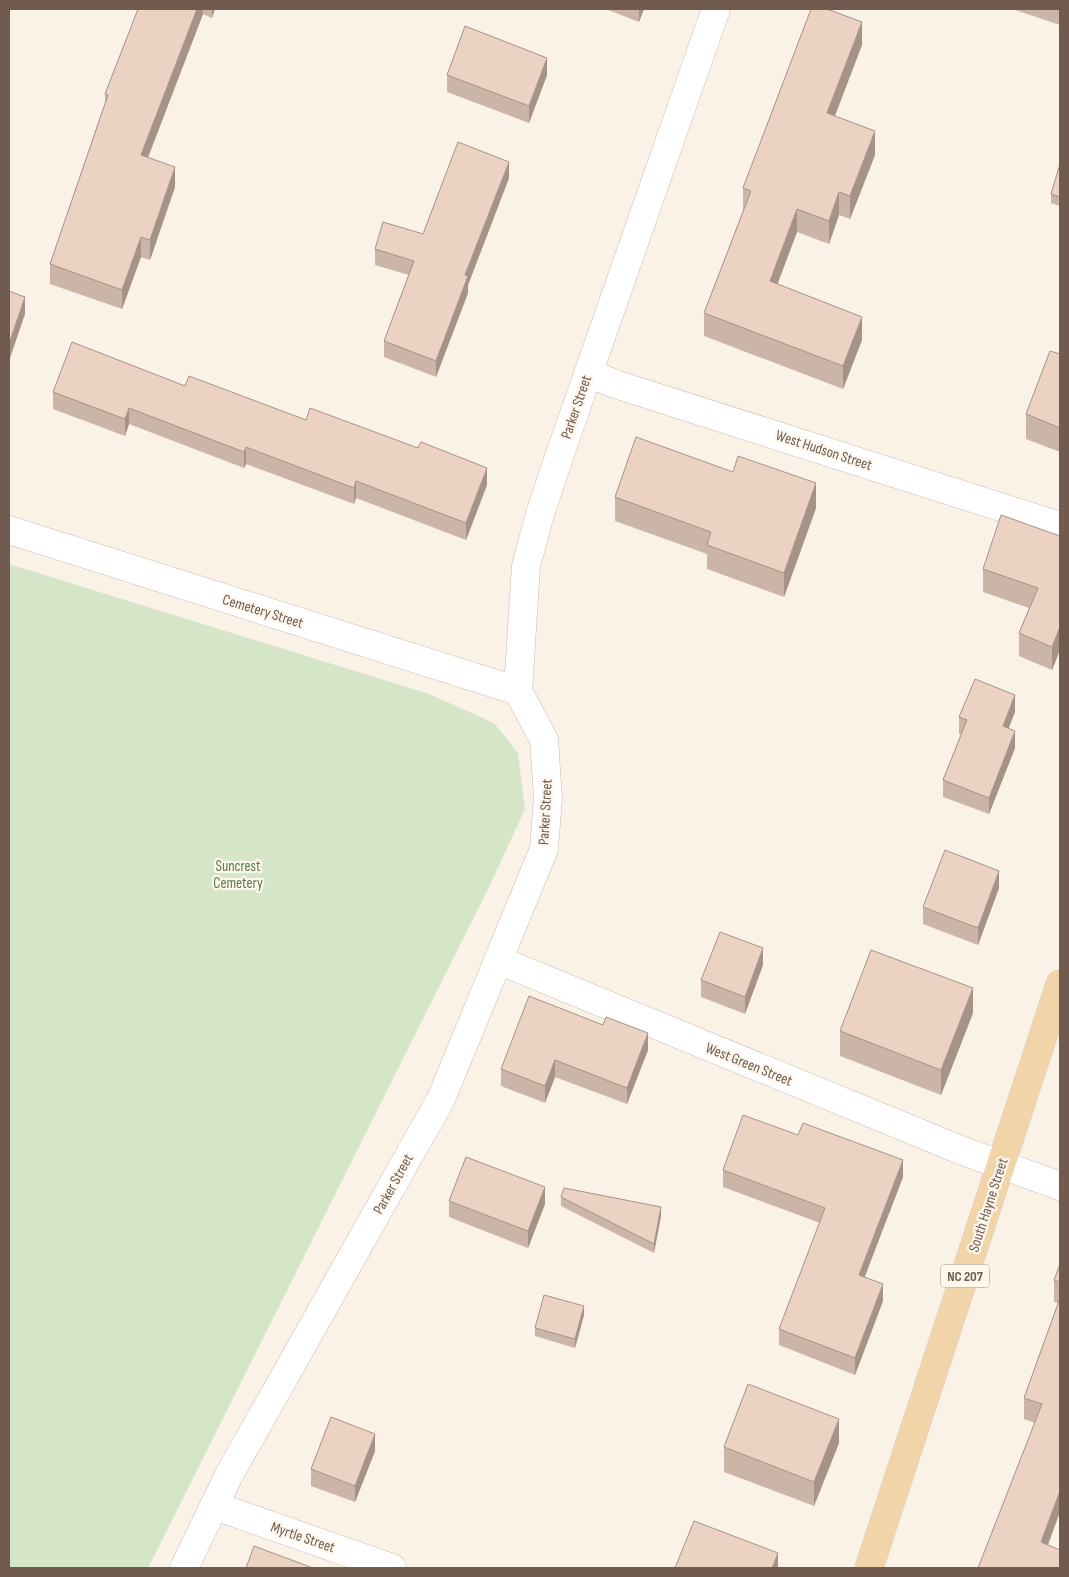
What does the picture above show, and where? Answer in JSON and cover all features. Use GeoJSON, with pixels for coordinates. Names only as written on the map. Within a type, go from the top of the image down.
{"type":"FeatureCollection","features":[{"type":"Feature","properties":{"kind":"main road","name":"South Hayne Street"},"geometry":{"type":"LineString","coordinates":[[869,1568],[1060,984]]}},
{"type":"Feature","properties":{"kind":"street","name":"Parker Street"},"geometry":{"type":"LineString","coordinates":[[184,1568],[229,1474],[441,1099],[544,849],[548,798],[544,740],[518,691],[526,566],[540,514],[588,373],[716,9]]}},
{"type":"Feature","properties":{"kind":"street","name":"West Hudson Street"},"geometry":{"type":"LineString","coordinates":[[588,373],[618,385],[1060,526]]}},
{"type":"Feature","properties":{"kind":"street","name":"Cemetery Street"},"geometry":{"type":"LineString","coordinates":[[9,530],[518,691]]}},
{"type":"Feature","properties":{"kind":"street","name":"West Green Street"},"geometry":{"type":"LineString","coordinates":[[498,960],[963,1152],[1060,1186]]}},
{"type":"Feature","properties":{"kind":"street","name":"Myrtle Street"},"geometry":{"type":"LineString","coordinates":[[215,1506],[392,1568]]}},
{"type":"Feature","properties":{"kind":"green space","name":"Suncrest Cemetery"},"geometry":{"type":"Polygon","coordinates":[[[9,564],[429,694],[494,723],[518,753],[525,809],[490,885],[148,1568],[9,1568],[9,564]]]}},
{"type":"Feature","properties":{"kind":"building"},"geometry":{"type":"Polygon","coordinates":[[[138,9],[197,9],[141,155],[175,167],[150,240],[141,237],[122,290],[50,264],[108,95],[105,94],[138,9]]]}},
{"type":"Feature","properties":{"kind":"building"},"geometry":{"type":"Polygon","coordinates":[[[811,9],[827,9],[862,22],[827,113],[875,131],[850,196],[839,192],[829,221],[797,209],[770,281],[862,317],[843,366],[704,313],[751,191],[743,188],[811,9]]]}},
{"type":"Feature","properties":{"kind":"building"},"geometry":{"type":"Polygon","coordinates":[[[465,26],[547,58],[529,106],[447,75],[465,26]]]}},
{"type":"Feature","properties":{"kind":"building"},"geometry":{"type":"Polygon","coordinates":[[[458,142],[509,162],[465,275],[468,276],[436,361],[384,341],[414,261],[375,249],[383,222],[423,234],[458,142]]]}},
{"type":"Feature","properties":{"kind":"building"},"geometry":{"type":"Polygon","coordinates":[[[1060,164],[1060,197],[1051,194],[1060,164]]]}},
{"type":"Feature","properties":{"kind":"building"},"geometry":{"type":"Polygon","coordinates":[[[9,291],[25,297],[9,344],[9,291]]]}},
{"type":"Feature","properties":{"kind":"building"},"geometry":{"type":"Polygon","coordinates":[[[72,342],[185,386],[189,376],[306,420],[310,408],[418,448],[421,442],[487,468],[466,523],[356,481],[354,488],[246,447],[244,452],[129,408],[125,419],[53,392],[72,342]]]}},
{"type":"Feature","properties":{"kind":"building"},"geometry":{"type":"Polygon","coordinates":[[[1050,351],[1060,354],[1060,428],[1026,414],[1050,351]]]}},
{"type":"Feature","properties":{"kind":"building"},"geometry":{"type":"Polygon","coordinates":[[[636,437],[733,472],[738,456],[816,483],[784,573],[707,545],[711,532],[615,497],[636,437]]]}},
{"type":"Feature","properties":{"kind":"building"},"geometry":{"type":"Polygon","coordinates":[[[1001,515],[1060,536],[1060,627],[1052,647],[1019,633],[1038,588],[983,569],[1001,515]]]}},
{"type":"Feature","properties":{"kind":"building"},"geometry":{"type":"Polygon","coordinates":[[[975,679],[1015,695],[1003,726],[1015,731],[989,798],[943,780],[967,720],[959,717],[975,679]]]}},
{"type":"Feature","properties":{"kind":"building"},"geometry":{"type":"Polygon","coordinates":[[[945,850],[999,871],[978,928],[923,907],[945,850]]]}},
{"type":"Feature","properties":{"kind":"building"},"geometry":{"type":"Polygon","coordinates":[[[720,932],[763,948],[745,997],[701,980],[720,932]]]}},
{"type":"Feature","properties":{"kind":"building"},"geometry":{"type":"Polygon","coordinates":[[[871,950],[973,988],[941,1070],[840,1031],[871,950]]]}},
{"type":"Feature","properties":{"kind":"building"},"geometry":{"type":"Polygon","coordinates":[[[529,996],[603,1025],[606,1017],[648,1033],[627,1088],[555,1060],[545,1086],[501,1069],[529,996]]]}},
{"type":"Feature","properties":{"kind":"building"},"geometry":{"type":"Polygon","coordinates":[[[743,1115],[798,1135],[803,1123],[903,1160],[859,1275],[883,1284],[855,1358],[779,1329],[825,1208],[723,1170],[743,1115]]]}},
{"type":"Feature","properties":{"kind":"building"},"geometry":{"type":"Polygon","coordinates":[[[466,1157],[545,1187],[528,1231],[449,1201],[466,1157]]]}},
{"type":"Feature","properties":{"kind":"building"},"geometry":{"type":"Polygon","coordinates":[[[564,1188],[661,1207],[654,1244],[561,1197],[564,1188]]]}},
{"type":"Feature","properties":{"kind":"building"},"geometry":{"type":"Polygon","coordinates":[[[1060,1264],[1060,1282],[1054,1280],[1060,1264]]]}},
{"type":"Feature","properties":{"kind":"building"},"geometry":{"type":"Polygon","coordinates":[[[544,1295],[584,1306],[575,1339],[535,1328],[544,1295]]]}},
{"type":"Feature","properties":{"kind":"building"},"geometry":{"type":"Polygon","coordinates":[[[1060,1298],[1060,1491],[1041,1542],[1060,1550],[1060,1565],[1059,1568],[978,1568],[1042,1404],[1024,1398],[1060,1298]]]}},
{"type":"Feature","properties":{"kind":"building"},"geometry":{"type":"Polygon","coordinates":[[[748,1384],[839,1419],[814,1482],[724,1447],[748,1384]]]}},
{"type":"Feature","properties":{"kind":"building"},"geometry":{"type":"Polygon","coordinates":[[[331,1417],[375,1434],[355,1486],[311,1469],[331,1417]]]}},
{"type":"Feature","properties":{"kind":"building"},"geometry":{"type":"Polygon","coordinates":[[[694,1521],[778,1553],[772,1568],[675,1568],[694,1521]]]}},
{"type":"Feature","properties":{"kind":"building"},"geometry":{"type":"Polygon","coordinates":[[[254,1546],[313,1568],[246,1568],[254,1546]]]}}]}
